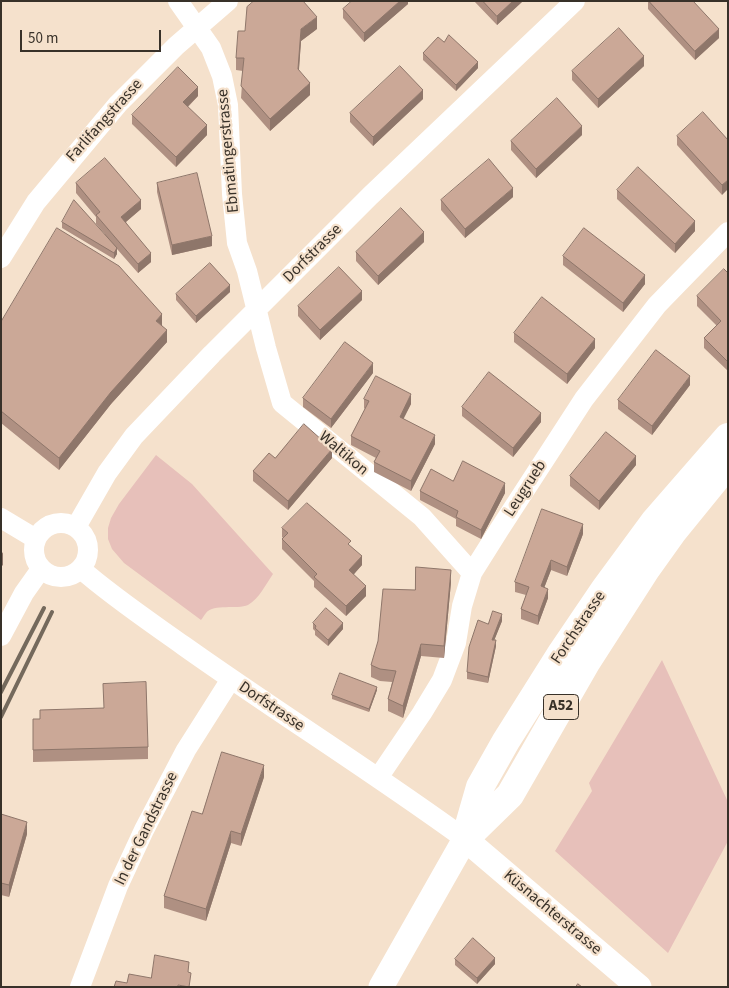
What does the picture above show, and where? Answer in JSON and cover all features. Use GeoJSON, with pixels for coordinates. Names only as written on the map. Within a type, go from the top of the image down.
{"type":"FeatureCollection","features":[{"type":"Feature","properties":{"kind":"highway","name":"Forchstrasse"},"geometry":{"type":"LineString","coordinates":[[465,839],[480,787],[506,741],[562,652],[614,575],[654,522],[728,437]]}},
{"type":"Feature","properties":{"kind":"highway","name":"Forchstrasse"},"geometry":{"type":"LineString","coordinates":[[465,839],[510,795],[586,663],[642,575],[672,532],[728,464]]}},
{"type":"Feature","properties":{"kind":"main road","name":"Forchstrasse"},"geometry":{"type":"LineString","coordinates":[[381,987],[465,839]]}},
{"type":"Feature","properties":{"kind":"main road","name":"Küsnachterstrasse"},"geometry":{"type":"LineString","coordinates":[[465,839],[639,987]]}},
{"type":"Feature","properties":{"kind":"street","name":"Ebmatingerstrasse"},"geometry":{"type":"LineString","coordinates":[[178,1],[211,48],[222,76],[226,95],[231,145],[232,194],[237,243],[247,271],[257,310]]}},
{"type":"Feature","properties":{"kind":"street","name":"Farlifangstrasse"},"geometry":{"type":"LineString","coordinates":[[1,258],[36,202],[85,141],[118,104],[176,46],[228,1]]}},
{"type":"Feature","properties":{"kind":"street","name":"Dorfstrasse"},"geometry":{"type":"LineString","coordinates":[[76,527],[107,473],[134,436],[212,354],[370,196],[575,1]]}},
{"type":"Feature","properties":{"kind":"street","name":"Leugrueb"},"geometry":{"type":"LineString","coordinates":[[378,778],[442,680],[456,643],[462,606],[472,574],[584,399],[657,305],[728,232]]}},
{"type":"Feature","properties":{"kind":"street","name":"Waltikon"},"geometry":{"type":"LineString","coordinates":[[257,310],[282,403],[422,517],[472,574]]}},
{"type":"Feature","properties":{"kind":"street"},"geometry":{"type":"LineString","coordinates":[[1,518],[36,538]]}},
{"type":"Feature","properties":{"kind":"street"},"geometry":{"type":"LineString","coordinates":[[67,523],[76,527],[83,534],[87,542],[88,552],[86,561],[81,569],[74,574],[65,577],[48,575],[36,563],[34,555],[36,538],[49,525],[67,523]]}},
{"type":"Feature","properties":{"kind":"street","name":"Dorfstrasse"},"geometry":{"type":"LineString","coordinates":[[81,569],[134,611],[465,839]]}},
{"type":"Feature","properties":{"kind":"street"},"geometry":{"type":"LineString","coordinates":[[1,636],[24,593],[41,570]]}},
{"type":"Feature","properties":{"kind":"street","name":"In der Gandstrasse"},"geometry":{"type":"LineString","coordinates":[[80,987],[118,886],[144,830],[186,750],[231,679]]}},
{"type":"Feature","properties":{"kind":"shaded area"},"geometry":{"type":"Polygon","coordinates":[[[156,455],[192,484],[273,574],[259,595],[248,605],[214,608],[206,613],[201,620],[124,563],[112,549],[108,539],[108,528],[111,518],[119,504],[156,455]]]}},
{"type":"Feature","properties":{"kind":"shaded area"},"geometry":{"type":"Polygon","coordinates":[[[662,660],[728,802],[728,841],[668,953],[555,851],[592,791],[589,783],[662,660]]]}},
{"type":"Feature","properties":{"kind":"building"},"geometry":{"type":"Polygon","coordinates":[[[254,1],[303,1],[317,17],[301,29],[298,69],[310,83],[270,119],[241,86],[244,58],[236,58],[238,31],[245,31],[247,7],[254,1]]]}},
{"type":"Feature","properties":{"kind":"building"},"geometry":{"type":"Polygon","coordinates":[[[352,1],[400,1],[364,33],[343,9],[352,1]]]}},
{"type":"Feature","properties":{"kind":"building"},"geometry":{"type":"Polygon","coordinates":[[[483,1],[513,1],[497,16],[483,1]]]}},
{"type":"Feature","properties":{"kind":"building"},"geometry":{"type":"Polygon","coordinates":[[[649,1],[693,1],[719,29],[695,51],[649,1]]]}},
{"type":"Feature","properties":{"kind":"building"},"geometry":{"type":"Polygon","coordinates":[[[619,28],[644,56],[598,99],[572,71],[619,28]]]}},
{"type":"Feature","properties":{"kind":"building"},"geometry":{"type":"Polygon","coordinates":[[[449,35],[478,62],[456,85],[423,53],[438,37],[444,42],[449,35]]]}},
{"type":"Feature","properties":{"kind":"building"},"geometry":{"type":"Polygon","coordinates":[[[400,66],[423,90],[373,137],[350,113],[400,66]]]}},
{"type":"Feature","properties":{"kind":"building"},"geometry":{"type":"Polygon","coordinates":[[[178,67],[198,87],[183,102],[207,125],[176,157],[132,115],[178,67]]]}},
{"type":"Feature","properties":{"kind":"building"},"geometry":{"type":"Polygon","coordinates":[[[557,98],[582,126],[536,169],[511,141],[557,98]]]}},
{"type":"Feature","properties":{"kind":"building"},"geometry":{"type":"Polygon","coordinates":[[[703,112],[728,140],[728,180],[722,185],[677,136],[703,112]]]}},
{"type":"Feature","properties":{"kind":"building"},"geometry":{"type":"Polygon","coordinates":[[[105,158],[141,200],[121,217],[151,253],[138,264],[96,215],[100,212],[76,183],[105,158]]]}},
{"type":"Feature","properties":{"kind":"building"},"geometry":{"type":"Polygon","coordinates":[[[489,159],[513,188],[465,229],[441,200],[489,159]]]}},
{"type":"Feature","properties":{"kind":"building"},"geometry":{"type":"Polygon","coordinates":[[[638,167],[695,221],[675,244],[617,190],[638,167]]]}},
{"type":"Feature","properties":{"kind":"building"},"geometry":{"type":"Polygon","coordinates":[[[197,173],[212,236],[172,245],[157,183],[197,173]]]}},
{"type":"Feature","properties":{"kind":"building"},"geometry":{"type":"Polygon","coordinates":[[[74,200],[117,248],[114,253],[62,222],[74,200]]]}},
{"type":"Feature","properties":{"kind":"building"},"geometry":{"type":"Polygon","coordinates":[[[401,208],[424,232],[378,276],[356,252],[401,208]]]}},
{"type":"Feature","properties":{"kind":"building"},"geometry":{"type":"Polygon","coordinates":[[[57,228],[119,266],[162,314],[156,321],[167,330],[111,392],[59,458],[1,411],[1,322],[57,228]]]}},
{"type":"Feature","properties":{"kind":"building"},"geometry":{"type":"Polygon","coordinates":[[[584,228],[645,275],[623,303],[563,256],[584,228]]]}},
{"type":"Feature","properties":{"kind":"building"},"geometry":{"type":"Polygon","coordinates":[[[210,263],[230,285],[196,316],[176,294],[210,263]]]}},
{"type":"Feature","properties":{"kind":"building"},"geometry":{"type":"Polygon","coordinates":[[[339,267],[362,291],[320,330],[298,306],[339,267]]]}},
{"type":"Feature","properties":{"kind":"building"},"geometry":{"type":"Polygon","coordinates":[[[724,269],[728,273],[728,362],[704,338],[721,321],[697,296],[724,269]]]}},
{"type":"Feature","properties":{"kind":"building"},"geometry":{"type":"Polygon","coordinates":[[[542,297],[595,339],[567,374],[514,333],[542,297]]]}},
{"type":"Feature","properties":{"kind":"building"},"geometry":{"type":"Polygon","coordinates":[[[345,342],[373,363],[331,419],[303,398],[345,342]]]}},
{"type":"Feature","properties":{"kind":"building"},"geometry":{"type":"Polygon","coordinates":[[[656,350],[690,376],[652,426],[618,400],[656,350]]]}},
{"type":"Feature","properties":{"kind":"building"},"geometry":{"type":"Polygon","coordinates":[[[489,372],[541,413],[513,448],[462,407],[489,372]]]}},
{"type":"Feature","properties":{"kind":"building"},"geometry":{"type":"Polygon","coordinates":[[[376,376],[411,394],[400,417],[435,435],[411,481],[374,462],[380,451],[351,436],[369,401],[364,399],[376,376]]]}},
{"type":"Feature","properties":{"kind":"building"},"geometry":{"type":"Polygon","coordinates":[[[304,424],[332,449],[288,501],[253,471],[269,453],[275,458],[304,424]]]}},
{"type":"Feature","properties":{"kind":"building"},"geometry":{"type":"Polygon","coordinates":[[[606,432],[636,456],[599,501],[570,476],[606,432]]]}},
{"type":"Feature","properties":{"kind":"building"},"geometry":{"type":"Polygon","coordinates":[[[463,461],[505,483],[481,530],[456,517],[458,511],[420,491],[431,469],[453,481],[463,461]]]}},
{"type":"Feature","properties":{"kind":"building"},"geometry":{"type":"Polygon","coordinates":[[[307,503],[351,541],[348,544],[362,556],[349,570],[366,586],[346,606],[314,577],[317,574],[282,539],[288,533],[282,528],[307,503]]]}},
{"type":"Feature","properties":{"kind":"building"},"geometry":{"type":"Polygon","coordinates":[[[542,509],[583,524],[567,567],[551,560],[541,586],[548,589],[538,616],[521,609],[529,587],[515,582],[542,509]]]}},
{"type":"Feature","properties":{"kind":"building"},"geometry":{"type":"Polygon","coordinates":[[[416,567],[451,570],[444,646],[421,644],[403,706],[388,699],[396,671],[380,669],[371,665],[378,641],[383,589],[415,590],[416,567]]]}},
{"type":"Feature","properties":{"kind":"building"},"geometry":{"type":"Polygon","coordinates":[[[326,608],[343,623],[328,640],[315,628],[316,626],[313,623],[326,608]]]}},
{"type":"Feature","properties":{"kind":"building"},"geometry":{"type":"Polygon","coordinates":[[[493,611],[502,614],[492,640],[496,640],[488,677],[467,672],[469,647],[478,620],[488,624],[493,611]]]}},
{"type":"Feature","properties":{"kind":"building"},"geometry":{"type":"Polygon","coordinates":[[[340,673],[377,687],[369,709],[332,695],[340,673]]]}},
{"type":"Feature","properties":{"kind":"building"},"geometry":{"type":"Polygon","coordinates":[[[146,682],[148,747],[33,750],[33,719],[40,719],[40,710],[104,708],[103,684],[146,682]]]}},
{"type":"Feature","properties":{"kind":"building"},"geometry":{"type":"Polygon","coordinates":[[[222,752],[264,765],[241,834],[231,831],[206,909],[164,896],[192,811],[202,814],[222,752]]]}},
{"type":"Feature","properties":{"kind":"building"},"geometry":{"type":"Polygon","coordinates":[[[1,814],[27,822],[9,885],[1,883],[1,814]]]}},
{"type":"Feature","properties":{"kind":"building"},"geometry":{"type":"Polygon","coordinates":[[[473,938],[495,958],[477,978],[455,959],[473,938]]]}},
{"type":"Feature","properties":{"kind":"building"},"geometry":{"type":"Polygon","coordinates":[[[155,955],[189,962],[188,972],[191,973],[189,987],[178,985],[178,987],[114,987],[116,981],[127,983],[129,974],[151,978],[155,955]]]}},
{"type":"Feature","properties":{"kind":"railway"},"geometry":{"type":"LineString","coordinates":[[1,692],[44,608]]}},
{"type":"Feature","properties":{"kind":"railway"},"geometry":{"type":"LineString","coordinates":[[1,717],[52,612]]}}]}
